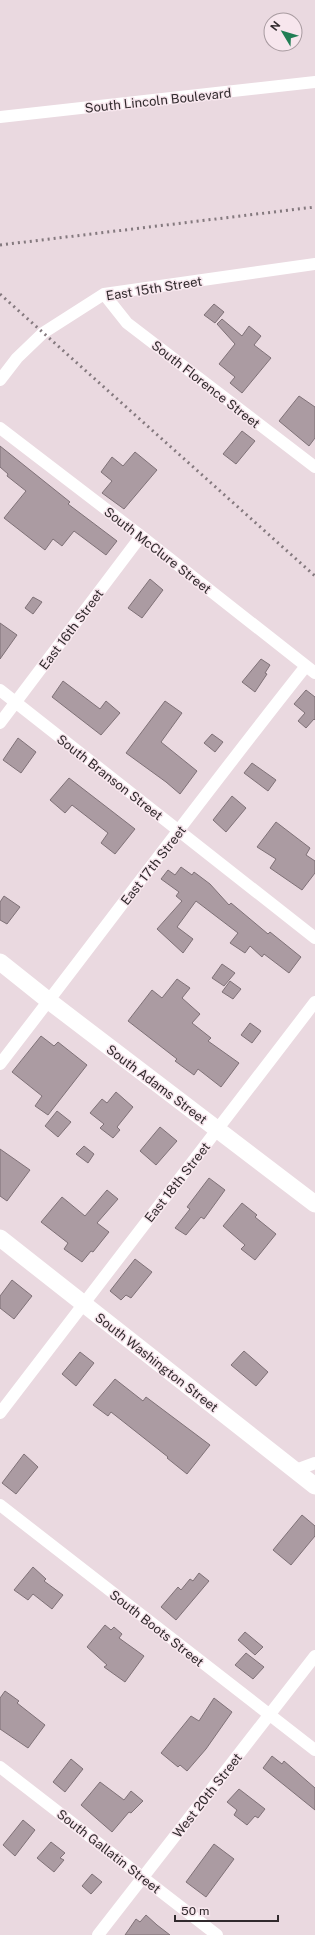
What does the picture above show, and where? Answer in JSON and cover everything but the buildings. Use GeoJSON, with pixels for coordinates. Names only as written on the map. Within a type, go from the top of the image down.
{"type":"FeatureCollection","features":[{"type":"Feature","properties":{"kind":"main road","name":"South Adams Street"},"geometry":{"type":"LineString","coordinates":[[0,962],[315,1204]]}},
{"type":"Feature","properties":{"kind":"main road","name":"South Washington Street"},"geometry":{"type":"LineString","coordinates":[[0,1238],[315,1486]]}},
{"type":"Feature","properties":{"kind":"street","name":"South Lincoln Boulevard"},"geometry":{"type":"LineString","coordinates":[[0,117],[315,82]]}},
{"type":"Feature","properties":{"kind":"street","name":"East 15th Street"},"geometry":{"type":"LineString","coordinates":[[0,380],[17,358],[43,333],[104,294],[315,264]]}},
{"type":"Feature","properties":{"kind":"street","name":"South Florence Street"},"geometry":{"type":"LineString","coordinates":[[104,294],[127,323],[315,468]]}},
{"type":"Feature","properties":{"kind":"street","name":"South McClure Street"},"geometry":{"type":"LineString","coordinates":[[0,428],[141,536],[311,670]]}},
{"type":"Feature","properties":{"kind":"street","name":"East 16th Street"},"geometry":{"type":"LineString","coordinates":[[0,723],[141,536]]}},
{"type":"Feature","properties":{"kind":"street","name":"East 17th Street"},"geometry":{"type":"LineString","coordinates":[[0,1064],[180,831],[242,746],[311,670]]}},
{"type":"Feature","properties":{"kind":"street","name":"South Branson Street"},"geometry":{"type":"LineString","coordinates":[[0,690],[315,938]]}},
{"type":"Feature","properties":{"kind":"street","name":"East 18th Street"},"geometry":{"type":"LineString","coordinates":[[0,1412],[315,1002]]}},
{"type":"Feature","properties":{"kind":"street"},"geometry":{"type":"LineString","coordinates":[[296,1470],[315,1463]]}},
{"type":"Feature","properties":{"kind":"street","name":"South Boots Street"},"geometry":{"type":"LineString","coordinates":[[0,1505],[315,1750]]}},
{"type":"Feature","properties":{"kind":"street","name":"West 20th Street"},"geometry":{"type":"LineString","coordinates":[[98,1935],[315,1656]]}},
{"type":"Feature","properties":{"kind":"street","name":"South Gallatin Street"},"geometry":{"type":"LineString","coordinates":[[0,1767],[217,1935]]}},
{"type":"Feature","properties":{"kind":"railway"},"geometry":{"type":"LineString","coordinates":[[0,245],[315,207]]}},
{"type":"Feature","properties":{"kind":"railway"},"geometry":{"type":"LineString","coordinates":[[0,294],[315,576]]}}]}
